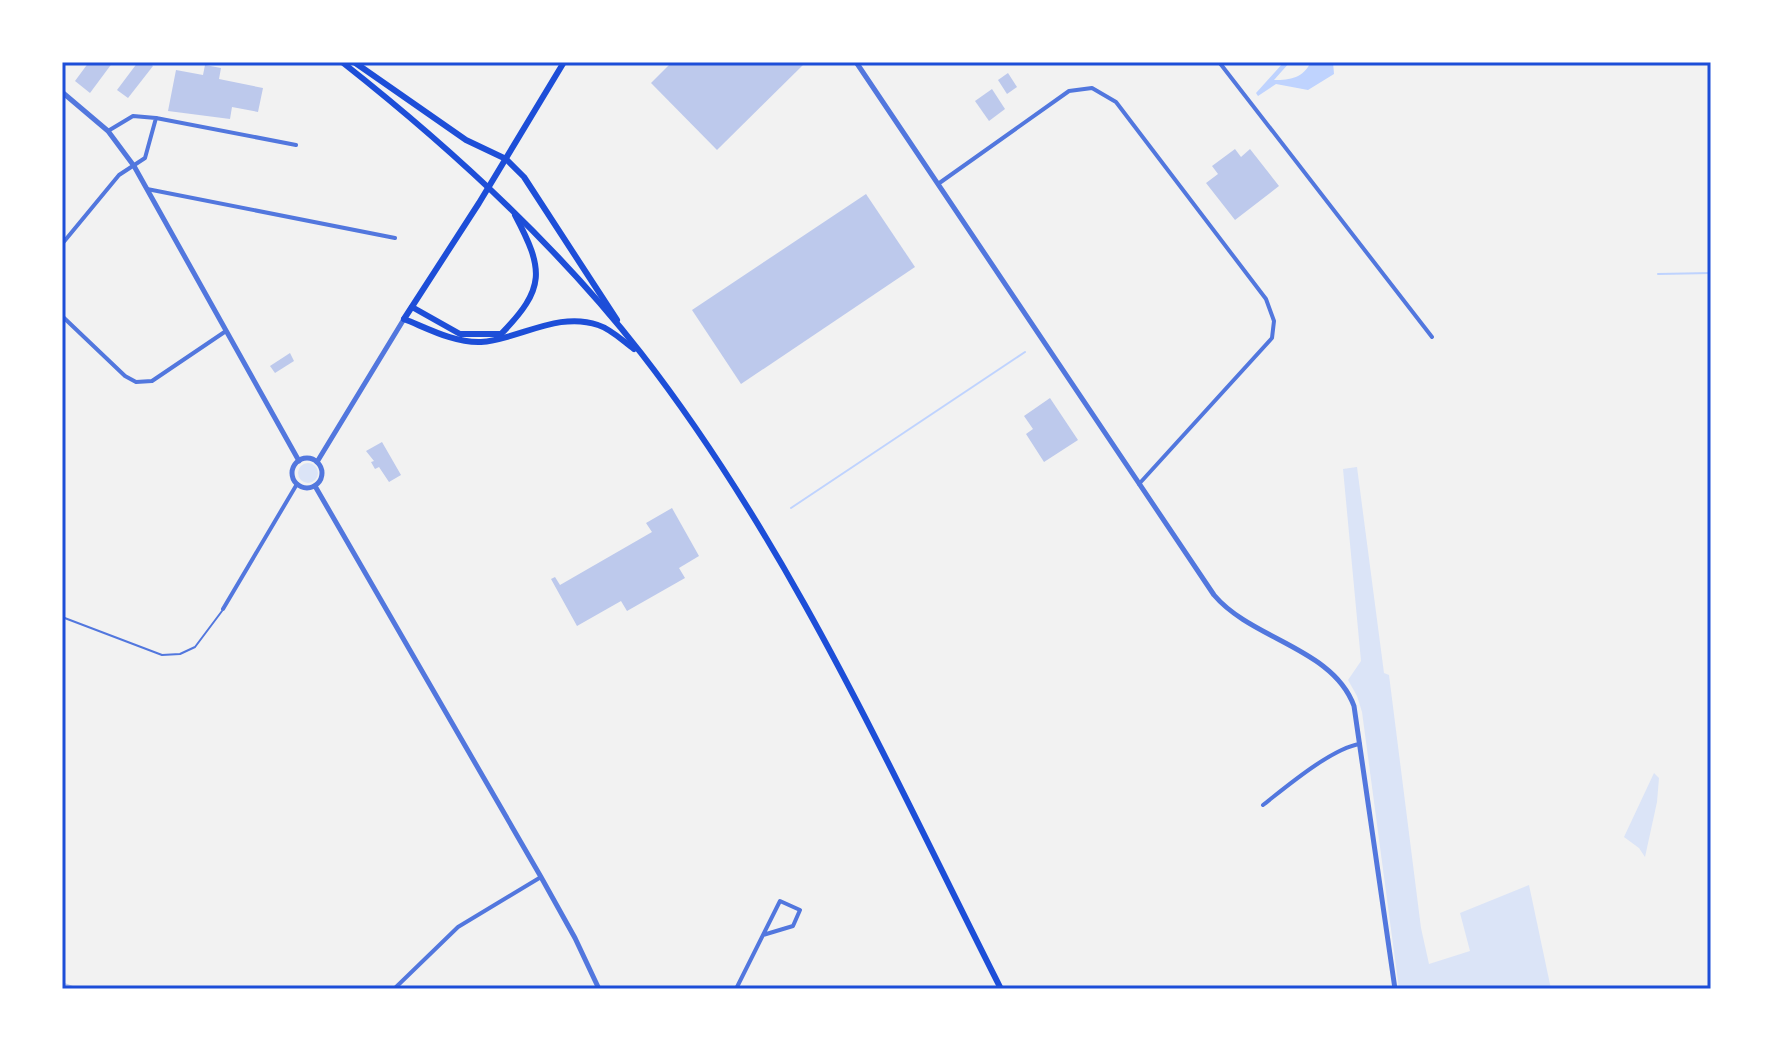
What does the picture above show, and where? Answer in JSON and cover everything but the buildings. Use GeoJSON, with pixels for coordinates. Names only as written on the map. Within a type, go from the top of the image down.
{"type":"FeatureCollection","features":[{"type":"Feature","properties":{"kind":"main road"},"geometry":{"type":"LineString","coordinates":[[342,62],[413,119],[511,209],[642,354],[724,471],[810,613],[1001,989]]}},
{"type":"Feature","properties":{"kind":"main road"},"geometry":{"type":"LineString","coordinates":[[354,62],[466,140],[506,159],[533,189],[630,340]]}},
{"type":"Feature","properties":{"kind":"main road"},"geometry":{"type":"LineString","coordinates":[[564,62],[404,319],[459,341],[482,342],[549,324],[581,322],[597,325],[642,354]]}},
{"type":"Feature","properties":{"kind":"main road"},"geometry":{"type":"LineString","coordinates":[[412,307],[460,334],[501,334],[524,309],[531,296],[537,270],[532,246],[511,209]]}},
{"type":"Feature","properties":{"kind":"street"},"geometry":{"type":"LineString","coordinates":[[856,62],[1220,603],[1339,678],[1354,706],[1395,989]]}},
{"type":"Feature","properties":{"kind":"street"},"geometry":{"type":"LineString","coordinates":[[1219,62],[1432,337]]}},
{"type":"Feature","properties":{"kind":"street"},"geometry":{"type":"LineString","coordinates":[[937,185],[1069,91],[1092,88],[1116,102],[1266,299],[1274,321],[1272,338],[1139,484]]}},
{"type":"Feature","properties":{"kind":"street"},"geometry":{"type":"LineString","coordinates":[[62,92],[108,131],[134,166],[299,461]]}},
{"type":"Feature","properties":{"kind":"street"},"geometry":{"type":"LineString","coordinates":[[108,131],[133,116],[296,145]]}},
{"type":"Feature","properties":{"kind":"street"},"geometry":{"type":"LineString","coordinates":[[62,244],[119,175],[145,158],[156,118]]}},
{"type":"Feature","properties":{"kind":"street"},"geometry":{"type":"LineString","coordinates":[[147,189],[395,238]]}},
{"type":"Feature","properties":{"kind":"street"},"geometry":{"type":"LineString","coordinates":[[62,316],[125,376],[136,382],[152,381],[226,331]]}},
{"type":"Feature","properties":{"kind":"street"},"geometry":{"type":"LineString","coordinates":[[317,462],[404,319]]}},
{"type":"Feature","properties":{"kind":"street"},"geometry":{"type":"LineString","coordinates":[[307,458],[317,462],[322,473],[315,486],[308,488],[297,484],[292,471],[299,461],[307,458]]}},
{"type":"Feature","properties":{"kind":"street"},"geometry":{"type":"LineString","coordinates":[[223,609],[297,484]]}},
{"type":"Feature","properties":{"kind":"street"},"geometry":{"type":"LineString","coordinates":[[315,486],[541,877],[599,989]]}},
{"type":"Feature","properties":{"kind":"street"},"geometry":{"type":"LineString","coordinates":[[1263,805],[1350,745],[1360,744]]}},
{"type":"Feature","properties":{"kind":"street"},"geometry":{"type":"LineString","coordinates":[[394,989],[458,927],[541,877]]}},
{"type":"Feature","properties":{"kind":"street"},"geometry":{"type":"LineString","coordinates":[[736,989],[763,935],[780,901],[800,910],[793,926],[763,935]]}},
{"type":"Feature","properties":{"kind":"lane"},"geometry":{"type":"LineString","coordinates":[[62,617],[162,655],[180,654],[195,647],[223,609]]}},
{"type":"Feature","properties":{"kind":"shaded area"},"geometry":{"type":"Polygon","coordinates":[[[308,463],[315,466],[318,473],[315,480],[308,483],[301,480],[298,473],[301,466],[308,463]]]}},
{"type":"Feature","properties":{"kind":"shaded area"},"geometry":{"type":"Polygon","coordinates":[[[1357,467],[1384,673],[1389,675],[1421,928],[1429,964],[1470,951],[1460,913],[1529,885],[1551,989],[1399,989],[1362,712],[1348,680],[1361,661],[1343,469],[1357,467]]]}},
{"type":"Feature","properties":{"kind":"shaded area"},"geometry":{"type":"Polygon","coordinates":[[[1654,773],[1659,778],[1657,802],[1645,857],[1624,837],[1654,773]]]}},
{"type":"Feature","properties":{"kind":"water"},"geometry":{"type":"Polygon","coordinates":[[[1284,62],[1290,62],[1274,80],[1296,77],[1311,62],[1333,62],[1334,74],[1308,90],[1276,84],[1258,96],[1256,93],[1284,62]]]}},
{"type":"Feature","properties":{"kind":"waterway"},"geometry":{"type":"LineString","coordinates":[[1658,274],[1711,273]]}},
{"type":"Feature","properties":{"kind":"waterway"},"geometry":{"type":"LineString","coordinates":[[791,508],[1025,352]]}}]}
